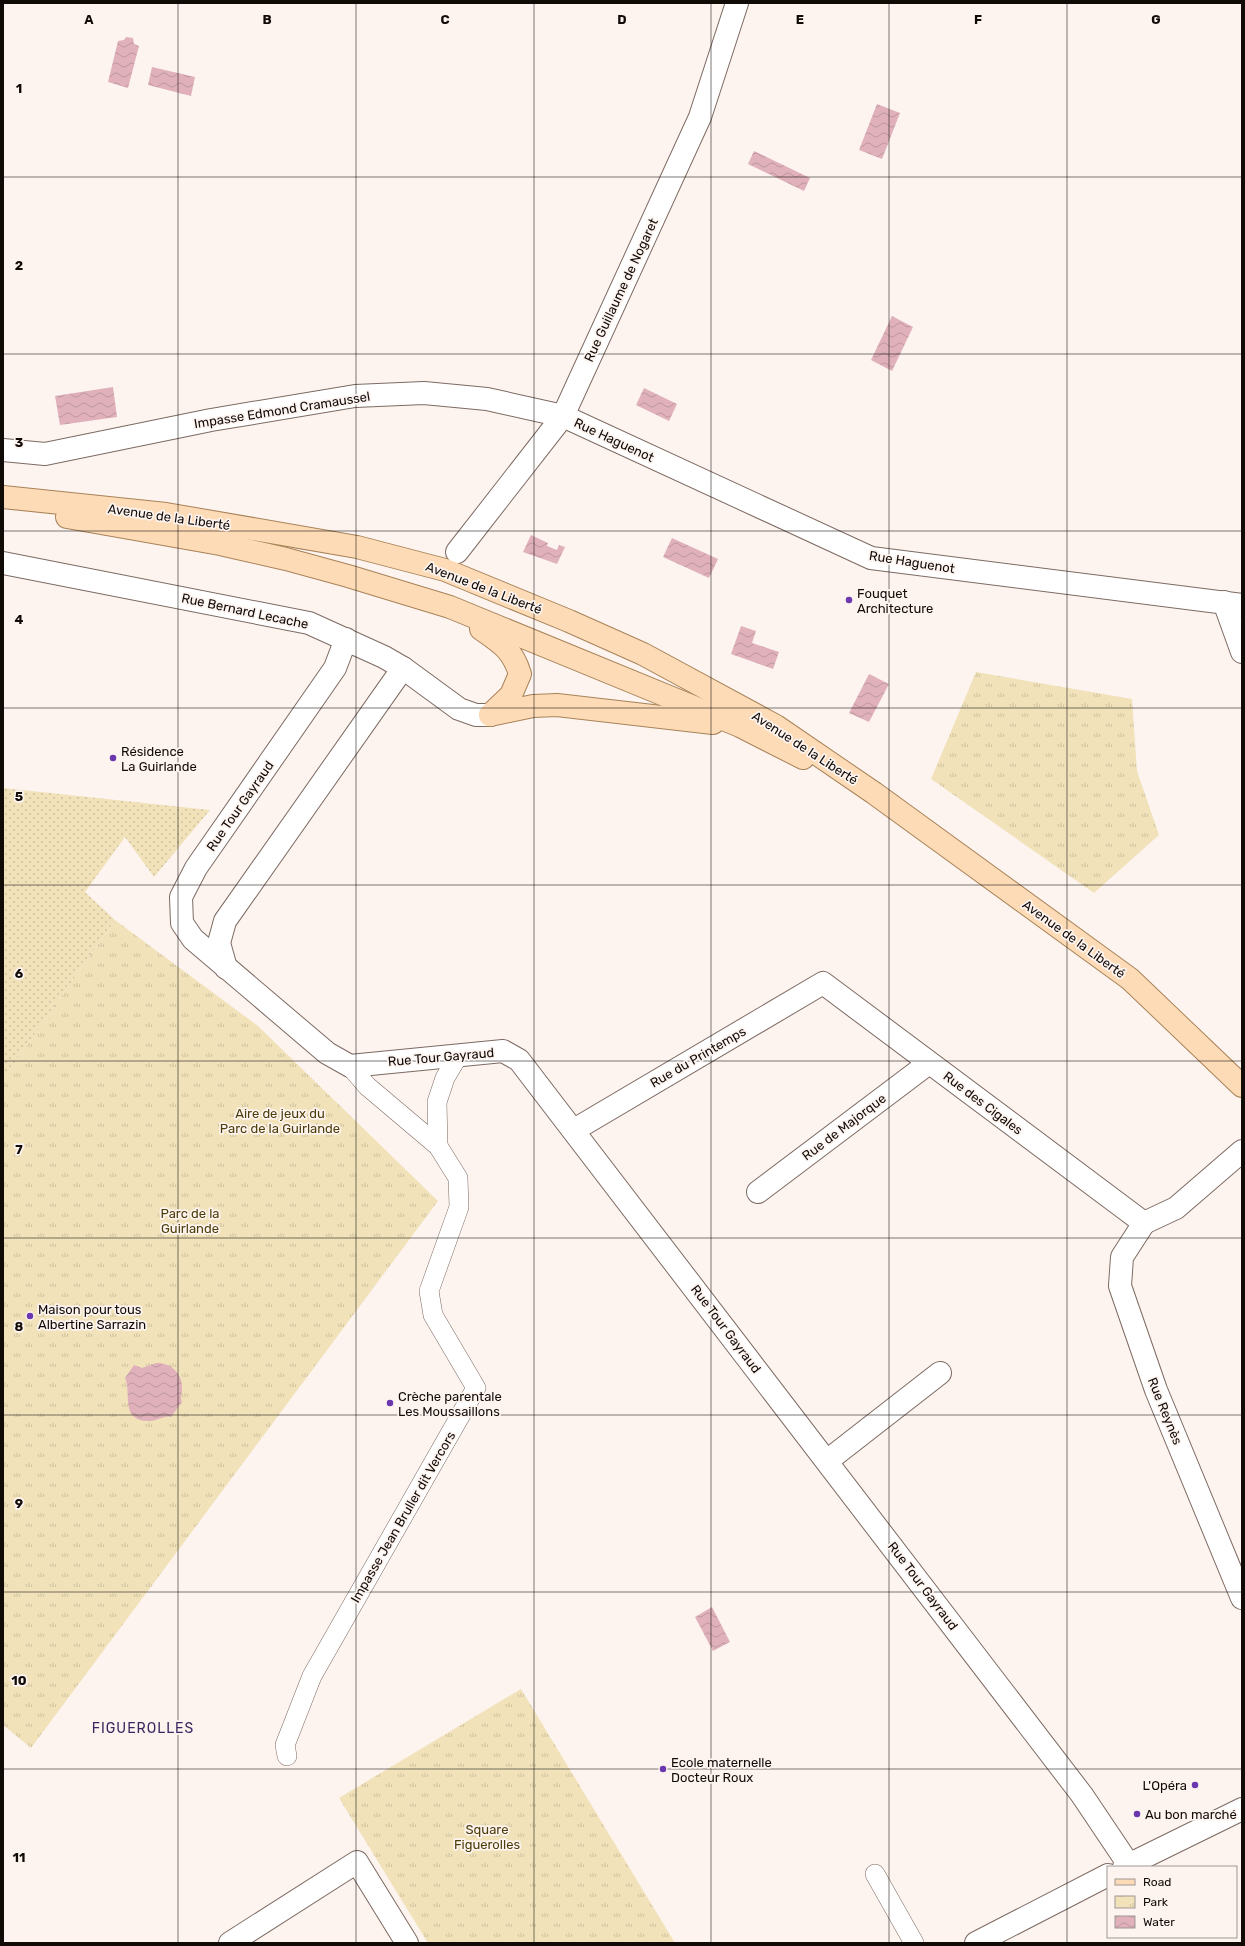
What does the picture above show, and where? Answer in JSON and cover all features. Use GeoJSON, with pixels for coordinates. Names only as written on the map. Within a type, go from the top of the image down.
{"type":"FeatureCollection","features":[{"type":"Feature","properties":{"kind":"main road","name":"Avenue de la Liberté"},"geometry":{"type":"LineString","coordinates":[[3,497],[166,514],[357,547],[445,570],[569,621],[643,654],[776,726],[874,794],[1130,979],[1242,1086]]}},
{"type":"Feature","properties":{"kind":"main road","name":"Avenue de la Liberté"},"geometry":{"type":"LineString","coordinates":[[3,506],[228,546],[348,576],[450,607],[740,726],[874,794]]}},
{"type":"Feature","properties":{"kind":"main road"},"geometry":{"type":"LineString","coordinates":[[450,607],[506,648],[515,659],[520,674],[511,695],[490,715]]}},
{"type":"Feature","properties":{"kind":"main road"},"geometry":{"type":"LineString","coordinates":[[490,715],[533,706],[557,705],[740,726]]}},
{"type":"Feature","properties":{"kind":"street","name":"Rue Guillaume de Nogaret"},"geometry":{"type":"LineString","coordinates":[[457,552],[563,416],[700,117],[737,3]]}},
{"type":"Feature","properties":{"kind":"street","name":"Impasse Edmond Cramaussel"},"geometry":{"type":"LineString","coordinates":[[3,450],[45,454],[211,420],[356,396],[424,393],[487,398],[563,416]]}},
{"type":"Feature","properties":{"kind":"street","name":"Rue Haguenot"},"geometry":{"type":"LineString","coordinates":[[563,416],[871,558],[1233,603]]}},
{"type":"Feature","properties":{"kind":"street","name":"Rue Bernard Lecache"},"geometry":{"type":"LineString","coordinates":[[3,563],[309,623],[384,656],[459,709],[476,715],[490,715]]}},
{"type":"Feature","properties":{"kind":"street"},"geometry":{"type":"LineString","coordinates":[[1233,603],[1242,652]]}},
{"type":"Feature","properties":{"kind":"street","name":"Rue Tour Gayraud"},"geometry":{"type":"LineString","coordinates":[[346,639],[335,668],[196,868],[181,897],[182,923],[193,939],[226,968],[327,1053],[350,1066],[502,1051],[519,1060],[1082,1795],[1126,1866]]}},
{"type":"Feature","properties":{"kind":"street"},"geometry":{"type":"LineString","coordinates":[[226,968],[219,943],[225,921],[403,668]]}},
{"type":"Feature","properties":{"kind":"street","name":"Rue des Cigales"},"geometry":{"type":"LineString","coordinates":[[823,983],[1144,1223]]}},
{"type":"Feature","properties":{"kind":"street","name":"Rue du Printemps"},"geometry":{"type":"LineString","coordinates":[[574,1130],[823,983]]}},
{"type":"Feature","properties":{"kind":"street","name":"Rue de Majorque"},"geometry":{"type":"LineString","coordinates":[[758,1192],[929,1063]]}},
{"type":"Feature","properties":{"kind":"street"},"geometry":{"type":"LineString","coordinates":[[1144,1223],[1176,1208],[1242,1151]]}},
{"type":"Feature","properties":{"kind":"street","name":"Rue Reynès"},"geometry":{"type":"LineString","coordinates":[[1144,1223],[1122,1257],[1120,1286],[1156,1390],[1242,1598]]}},
{"type":"Feature","properties":{"kind":"street"},"geometry":{"type":"LineString","coordinates":[[827,1461],[940,1372]]}},
{"type":"Feature","properties":{"kind":"street"},"geometry":{"type":"LineString","coordinates":[[1126,1866],[1242,1809]]}},
{"type":"Feature","properties":{"kind":"street"},"geometry":{"type":"LineString","coordinates":[[230,1943],[357,1862],[407,1943]]}},
{"type":"Feature","properties":{"kind":"street"},"geometry":{"type":"LineString","coordinates":[[976,1943],[1107,1876]]}},
{"type":"Feature","properties":{"kind":"lane"},"geometry":{"type":"LineString","coordinates":[[438,1146],[437,1102],[445,1078],[458,1056]]}},
{"type":"Feature","properties":{"kind":"lane","name":"Impasse Jean Bruller dit Vercors"},"geometry":{"type":"LineString","coordinates":[[287,1756],[285,1744],[312,1676],[476,1388],[433,1315],[429,1291],[459,1207],[458,1178],[438,1146],[367,1086],[350,1066]]}},
{"type":"Feature","properties":{"kind":"lane"},"geometry":{"type":"LineString","coordinates":[[875,1874],[914,1943]]}},
{"type":"Feature","properties":{"kind":"green space"},"geometry":{"type":"Polygon","coordinates":[[[976,672],[1132,699],[1137,771],[1159,835],[1094,893],[931,779],[976,672]]]}},
{"type":"Feature","properties":{"kind":"green space"},"geometry":{"type":"Polygon","coordinates":[[[3,788],[210,810],[154,877],[125,837],[85,892],[115,920],[3,1079],[3,788]]]}},
{"type":"Feature","properties":{"kind":"green space","name":"Parc de la Guirlande"},"geometry":{"type":"Polygon","coordinates":[[[115,920],[258,1026],[438,1201],[31,1748],[3,1725],[3,1079],[115,920]]]}},
{"type":"Feature","properties":{"kind":"green space","name":"Square Figuerolles"},"geometry":{"type":"Polygon","coordinates":[[[521,1689],[675,1943],[428,1943],[339,1798],[521,1689]]]}},
{"type":"Feature","properties":{"kind":"water"},"geometry":{"type":"Polygon","coordinates":[[[126,37],[133,38],[134,44],[139,46],[128,88],[108,82],[118,41],[124,40],[126,37]]]}},
{"type":"Feature","properties":{"kind":"water"},"geometry":{"type":"Polygon","coordinates":[[[152,67],[195,77],[191,96],[148,85],[152,67]]]}},
{"type":"Feature","properties":{"kind":"water"},"geometry":{"type":"Polygon","coordinates":[[[877,104],[900,113],[882,159],[859,150],[877,104]]]}},
{"type":"Feature","properties":{"kind":"water"},"geometry":{"type":"Polygon","coordinates":[[[754,151],[810,178],[804,191],[748,164],[754,151]]]}},
{"type":"Feature","properties":{"kind":"water"},"geometry":{"type":"Polygon","coordinates":[[[892,316],[913,327],[892,371],[871,360],[892,316]]]}},
{"type":"Feature","properties":{"kind":"water"},"geometry":{"type":"Polygon","coordinates":[[[113,387],[117,417],[60,425],[55,396],[113,387]]]}},
{"type":"Feature","properties":{"kind":"water"},"geometry":{"type":"Polygon","coordinates":[[[644,388],[677,404],[669,421],[636,405],[644,388]]]}},
{"type":"Feature","properties":{"kind":"water"},"geometry":{"type":"Polygon","coordinates":[[[531,535],[548,543],[547,546],[557,550],[559,545],[565,547],[557,564],[523,552],[531,535]]]}},
{"type":"Feature","properties":{"kind":"water"},"geometry":{"type":"Polygon","coordinates":[[[672,538],[718,559],[709,578],[663,557],[672,538]]]}},
{"type":"Feature","properties":{"kind":"water"},"geometry":{"type":"Polygon","coordinates":[[[741,626],[756,631],[752,643],[779,652],[773,669],[731,654],[741,626]]]}},
{"type":"Feature","properties":{"kind":"water"},"geometry":{"type":"Polygon","coordinates":[[[869,674],[889,684],[869,722],[849,713],[869,674]]]}},
{"type":"Feature","properties":{"kind":"water"},"geometry":{"type":"Polygon","coordinates":[[[156,1363],[161,1363],[171,1367],[178,1374],[182,1384],[182,1402],[171,1417],[153,1421],[140,1420],[134,1417],[130,1412],[125,1378],[134,1365],[142,1368],[156,1363]]]}},
{"type":"Feature","properties":{"kind":"water"},"geometry":{"type":"Polygon","coordinates":[[[712,1607],[730,1642],[713,1651],[695,1617],[712,1607]]]}},
{"type":"Feature","properties":{"kind":"place","name":"Fouquet Architecture"},"geometry":{"type":"Point","coordinates":[849,600]}},
{"type":"Feature","properties":{"kind":"place","name":"Résidence La Guirlande"},"geometry":{"type":"Point","coordinates":[113,758]}},
{"type":"Feature","properties":{"kind":"place","name":"Maison pour tous Albertine Sarrazin"},"geometry":{"type":"Point","coordinates":[30,1316]}},
{"type":"Feature","properties":{"kind":"place","name":"Crèche parentale Les Moussaillons"},"geometry":{"type":"Point","coordinates":[390,1403]}},
{"type":"Feature","properties":{"kind":"place","name":"Ecole maternelle Docteur Roux"},"geometry":{"type":"Point","coordinates":[663,1769]}},
{"type":"Feature","properties":{"kind":"place","name":"L'Opéra"},"geometry":{"type":"Point","coordinates":[1195,1785]}},
{"type":"Feature","properties":{"kind":"place","name":"Au bon marché"},"geometry":{"type":"Point","coordinates":[1137,1814]}},
{"type":"Feature","properties":{"kind":"district","name":"FIGUEROLLES"},"geometry":{"type":"Point","coordinates":[143,1728]}},
{"type":"Feature","properties":{"kind":"park label","name":"Aire de jeux du Parc de la Guirlande"},"geometry":{"type":"Point","coordinates":[280,1120]}}]}
